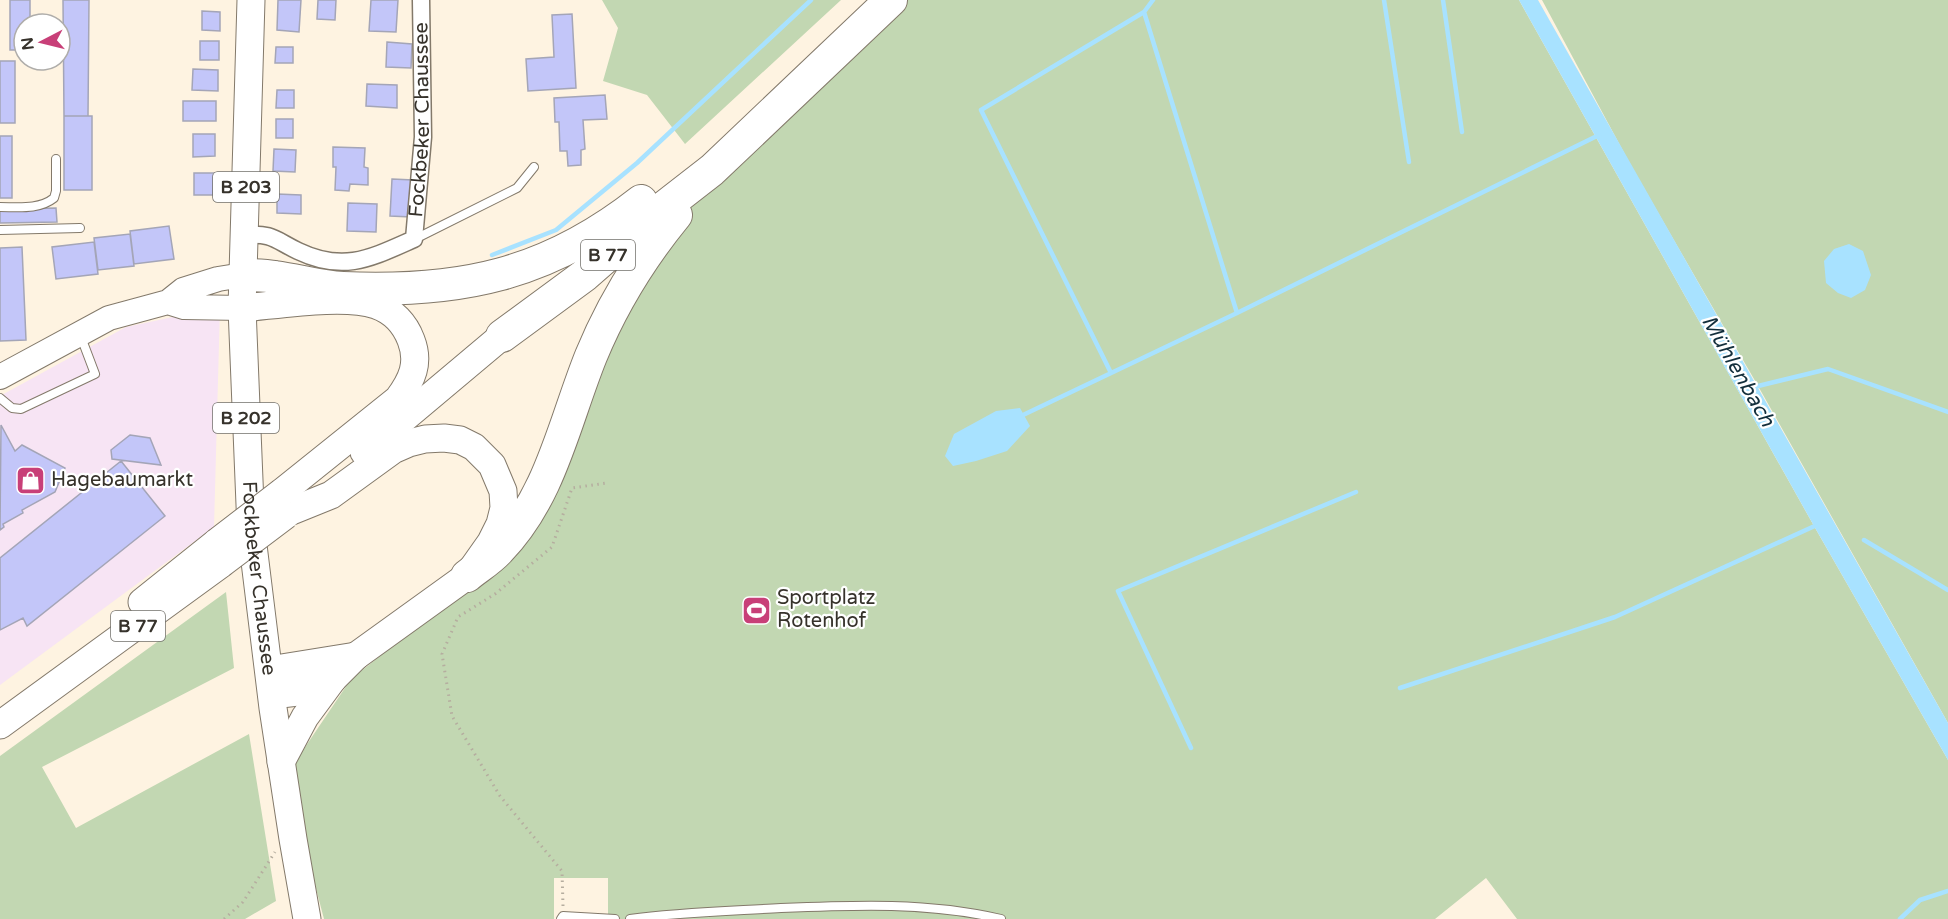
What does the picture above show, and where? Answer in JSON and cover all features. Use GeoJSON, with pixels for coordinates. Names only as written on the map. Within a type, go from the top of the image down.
{"type":"FeatureCollection","features":[{"type":"Feature","properties":{"kind":"highway","name":"B 77"},"geometry":{"type":"LineString","coordinates":[[502,336],[585,275],[649,219],[863,0]]}},
{"type":"Feature","properties":{"kind":"highway","name":"B 77"},"geometry":{"type":"LineString","coordinates":[[703,164],[891,0]]}},
{"type":"Feature","properties":{"kind":"highway"},"geometry":{"type":"LineString","coordinates":[[243,275],[272,276],[342,288],[413,287],[486,279],[518,270],[560,253],[591,237],[703,164]]}},
{"type":"Feature","properties":{"kind":"highway"},"geometry":{"type":"LineString","coordinates":[[467,576],[498,551],[523,522],[561,444],[590,358],[632,274],[703,164]]}},
{"type":"Feature","properties":{"kind":"main road","name":"Fockbeker Chaussee"},"geometry":{"type":"LineString","coordinates":[[251,0],[243,275],[251,529],[281,762],[307,919]]}},
{"type":"Feature","properties":{"kind":"main road"},"geometry":{"type":"LineString","coordinates":[[243,308],[341,301],[376,305],[390,312],[405,326],[415,349],[415,368],[411,382],[398,399],[286,506]]}},
{"type":"Feature","properties":{"kind":"main road","name":"B 77"},"geometry":{"type":"LineString","coordinates":[[0,725],[55,686],[219,553],[388,433],[502,336]]}},
{"type":"Feature","properties":{"kind":"main road"},"geometry":{"type":"LineString","coordinates":[[281,762],[305,717],[333,679],[356,656],[467,576],[491,542],[500,524],[504,508],[503,491],[492,465],[484,454],[460,440],[444,438],[409,442],[393,450],[331,495],[286,506]]}},
{"type":"Feature","properties":{"kind":"main road"},"geometry":{"type":"LineString","coordinates":[[270,683],[356,656]]}},
{"type":"Feature","properties":{"kind":"main road"},"geometry":{"type":"LineString","coordinates":[[270,683],[298,692],[333,679]]}},
{"type":"Feature","properties":{"kind":"street","name":"Fockbeker Chaussee"},"geometry":{"type":"LineString","coordinates":[[245,235],[261,234],[276,238],[305,254],[334,263],[364,261],[414,240],[423,137],[421,0]]}},
{"type":"Feature","properties":{"kind":"street"},"geometry":{"type":"LineString","coordinates":[[0,377],[109,318],[168,302],[183,290],[218,279],[243,275]]}},
{"type":"Feature","properties":{"kind":"street"},"geometry":{"type":"LineString","coordinates":[[168,302],[184,307],[243,308]]}},
{"type":"Feature","properties":{"kind":"lane"},"geometry":{"type":"LineString","coordinates":[[0,207],[33,207],[54,198],[56,159]]}},
{"type":"Feature","properties":{"kind":"lane"},"geometry":{"type":"LineString","coordinates":[[414,240],[518,188],[534,167]]}},
{"type":"Feature","properties":{"kind":"lane"},"geometry":{"type":"LineString","coordinates":[[0,230],[80,228]]}},
{"type":"Feature","properties":{"kind":"lane"},"geometry":{"type":"LineString","coordinates":[[0,398],[12,408],[21,409],[95,374],[80,333]]}},
{"type":"Feature","properties":{"kind":"lane"},"geometry":{"type":"LineString","coordinates":[[630,919],[674,912],[845,906],[928,908],[969,912],[1001,919]]}},
{"type":"Feature","properties":{"kind":"lane"},"geometry":{"type":"LineString","coordinates":[[562,918],[615,919]]}},
{"type":"Feature","properties":{"kind":"path"},"geometry":{"type":"LineString","coordinates":[[562,918],[562,872],[500,796],[452,716],[442,654],[458,617],[495,594],[552,547],[572,488],[607,483]]}},
{"type":"Feature","properties":{"kind":"path"},"geometry":{"type":"LineString","coordinates":[[224,919],[243,902],[277,848],[293,839]]}},
{"type":"Feature","properties":{"kind":"shaded area"},"geometry":{"type":"Polygon","coordinates":[[[220,307],[214,527],[0,685],[0,396],[126,327],[220,307]]]}},
{"type":"Feature","properties":{"kind":"green space"},"geometry":{"type":"Polygon","coordinates":[[[602,0],[841,0],[685,144],[647,95],[603,81],[618,28],[602,0]]]}},
{"type":"Feature","properties":{"kind":"green space"},"geometry":{"type":"Polygon","coordinates":[[[903,0],[1519,0],[1948,760],[1948,919],[1517,919],[1486,878],[1435,919],[608,919],[608,878],[554,878],[554,919],[324,919],[308,858],[291,768],[351,679],[461,592],[496,561],[606,338],[654,254],[712,180],[903,0]]]}},
{"type":"Feature","properties":{"kind":"green space"},"geometry":{"type":"Polygon","coordinates":[[[1542,0],[1948,0],[1948,723],[1630,164],[1542,0]]]}},
{"type":"Feature","properties":{"kind":"green space"},"geometry":{"type":"Polygon","coordinates":[[[226,592],[234,668],[42,767],[76,828],[249,734],[276,901],[245,919],[0,919],[0,756],[226,592]]]}},
{"type":"Feature","properties":{"kind":"water","name":"Mühlenbach"},"geometry":{"type":"Polygon","coordinates":[[[1519,0],[1538,0],[1948,723],[1948,760],[1814,526],[1519,0]]]}},
{"type":"Feature","properties":{"kind":"water"},"geometry":{"type":"Polygon","coordinates":[[[1849,244],[1863,251],[1871,275],[1865,290],[1851,298],[1838,293],[1826,283],[1824,261],[1834,249],[1849,244]]]}},
{"type":"Feature","properties":{"kind":"water"},"geometry":{"type":"Polygon","coordinates":[[[1020,408],[1030,426],[1007,451],[953,466],[945,456],[954,434],[996,411],[1020,408]]]}},
{"type":"Feature","properties":{"kind":"building"},"geometry":{"type":"Polygon","coordinates":[[[10,0],[30,0],[30,12],[12,12],[12,50],[10,50],[10,0]]]}},
{"type":"Feature","properties":{"kind":"building"},"geometry":{"type":"Polygon","coordinates":[[[63,0],[89,0],[88,116],[64,116],[64,72],[72,72],[72,12],[63,12],[63,0]]]}},
{"type":"Feature","properties":{"kind":"building"},"geometry":{"type":"Polygon","coordinates":[[[278,0],[301,0],[299,32],[277,30],[278,0]]]}},
{"type":"Feature","properties":{"kind":"building"},"geometry":{"type":"Polygon","coordinates":[[[318,0],[336,0],[335,20],[317,19],[318,0]]]}},
{"type":"Feature","properties":{"kind":"building"},"geometry":{"type":"Polygon","coordinates":[[[371,0],[398,0],[396,32],[369,31],[371,0]]]}},
{"type":"Feature","properties":{"kind":"building"},"geometry":{"type":"Polygon","coordinates":[[[202,11],[220,12],[220,31],[202,30],[202,11]]]}},
{"type":"Feature","properties":{"kind":"building"},"geometry":{"type":"Polygon","coordinates":[[[572,14],[576,88],[528,91],[526,59],[554,57],[552,15],[572,14]]]}},
{"type":"Feature","properties":{"kind":"building"},"geometry":{"type":"Polygon","coordinates":[[[200,41],[219,41],[219,60],[200,60],[200,41]]]}},
{"type":"Feature","properties":{"kind":"building"},"geometry":{"type":"Polygon","coordinates":[[[387,42],[412,44],[411,68],[386,67],[387,42]]]}},
{"type":"Feature","properties":{"kind":"building"},"geometry":{"type":"Polygon","coordinates":[[[276,47],[293,47],[293,63],[275,63],[276,47]]]}},
{"type":"Feature","properties":{"kind":"building"},"geometry":{"type":"Polygon","coordinates":[[[0,61],[12,61],[12,72],[15,72],[15,123],[0,123],[0,61]]]}},
{"type":"Feature","properties":{"kind":"building"},"geometry":{"type":"Polygon","coordinates":[[[193,69],[218,70],[218,91],[192,90],[193,69]]]}},
{"type":"Feature","properties":{"kind":"building"},"geometry":{"type":"Polygon","coordinates":[[[367,84],[397,85],[397,108],[366,106],[367,84]]]}},
{"type":"Feature","properties":{"kind":"building"},"geometry":{"type":"Polygon","coordinates":[[[277,90],[294,90],[294,108],[276,108],[277,90]]]}},
{"type":"Feature","properties":{"kind":"building"},"geometry":{"type":"Polygon","coordinates":[[[605,95],[607,119],[583,120],[585,149],[581,150],[581,165],[568,166],[567,151],[560,151],[559,122],[555,122],[554,98],[605,95]]]}},
{"type":"Feature","properties":{"kind":"building"},"geometry":{"type":"Polygon","coordinates":[[[183,101],[216,101],[216,121],[183,121],[183,101]]]}},
{"type":"Feature","properties":{"kind":"building"},"geometry":{"type":"Polygon","coordinates":[[[64,116],[92,116],[92,190],[64,190],[64,116]]]}},
{"type":"Feature","properties":{"kind":"building"},"geometry":{"type":"Polygon","coordinates":[[[276,119],[293,119],[293,138],[276,138],[276,119]]]}},
{"type":"Feature","properties":{"kind":"building"},"geometry":{"type":"Polygon","coordinates":[[[193,134],[215,134],[215,156],[193,157],[193,134]]]}},
{"type":"Feature","properties":{"kind":"building"},"geometry":{"type":"Polygon","coordinates":[[[0,136],[12,136],[12,198],[0,198],[0,136]]]}},
{"type":"Feature","properties":{"kind":"building"},"geometry":{"type":"Polygon","coordinates":[[[333,147],[365,148],[364,167],[368,168],[368,185],[350,184],[349,191],[335,190],[336,167],[333,167],[333,147]]]}},
{"type":"Feature","properties":{"kind":"building"},"geometry":{"type":"Polygon","coordinates":[[[274,149],[296,150],[295,172],[273,171],[274,149]]]}},
{"type":"Feature","properties":{"kind":"building"},"geometry":{"type":"Polygon","coordinates":[[[194,173],[214,173],[213,195],[194,195],[194,173]]]}},
{"type":"Feature","properties":{"kind":"building"},"geometry":{"type":"Polygon","coordinates":[[[392,179],[413,180],[411,217],[390,216],[392,179]]]}},
{"type":"Feature","properties":{"kind":"building"},"geometry":{"type":"Polygon","coordinates":[[[277,194],[301,195],[301,214],[277,213],[277,194]]]}},
{"type":"Feature","properties":{"kind":"building"},"geometry":{"type":"Polygon","coordinates":[[[348,203],[377,204],[376,232],[347,231],[348,203]]]}},
{"type":"Feature","properties":{"kind":"building"},"geometry":{"type":"Polygon","coordinates":[[[56,208],[57,222],[0,223],[0,209],[56,208]]]}},
{"type":"Feature","properties":{"kind":"building"},"geometry":{"type":"Polygon","coordinates":[[[169,226],[174,259],[134,264],[130,231],[169,226]]]}},
{"type":"Feature","properties":{"kind":"building"},"geometry":{"type":"Polygon","coordinates":[[[130,234],[134,266],[98,270],[94,238],[130,234]]]}},
{"type":"Feature","properties":{"kind":"building"},"geometry":{"type":"Polygon","coordinates":[[[94,242],[98,274],[56,279],[52,247],[94,242]]]}},
{"type":"Feature","properties":{"kind":"building"},"geometry":{"type":"Polygon","coordinates":[[[22,247],[26,340],[0,341],[0,248],[22,247]]]}},
{"type":"Feature","properties":{"kind":"building","name":"Hagebaumarkt"},"geometry":{"type":"Polygon","coordinates":[[[1,425],[15,451],[22,445],[65,468],[55,492],[22,510],[23,513],[3,524],[4,527],[0,530],[1,425]]]}},
{"type":"Feature","properties":{"kind":"building"},"geometry":{"type":"Polygon","coordinates":[[[130,435],[150,438],[161,465],[112,459],[111,450],[130,435]]]}},
{"type":"Feature","properties":{"kind":"building"},"geometry":{"type":"Polygon","coordinates":[[[121,461],[165,516],[27,626],[23,618],[0,630],[0,558],[121,461]]]}},
{"type":"Feature","properties":{"kind":"waterway"},"geometry":{"type":"LineString","coordinates":[[492,255],[556,230],[637,163],[811,0]]}},
{"type":"Feature","properties":{"kind":"waterway"},"geometry":{"type":"LineString","coordinates":[[1111,373],[981,110],[1144,12],[1153,0]]}},
{"type":"Feature","properties":{"kind":"waterway"},"geometry":{"type":"LineString","coordinates":[[1384,0],[1409,162]]}},
{"type":"Feature","properties":{"kind":"waterway"},"geometry":{"type":"LineString","coordinates":[[1443,0],[1462,132]]}},
{"type":"Feature","properties":{"kind":"waterway"},"geometry":{"type":"LineString","coordinates":[[1144,12],[1237,313]]}},
{"type":"Feature","properties":{"kind":"waterway"},"geometry":{"type":"LineString","coordinates":[[1023,415],[1237,313],[1599,135]]}},
{"type":"Feature","properties":{"kind":"waterway","name":"Mühlenbach"},"geometry":{"type":"LineString","coordinates":[[1754,387],[1828,369],[1948,412]]}},
{"type":"Feature","properties":{"kind":"waterway"},"geometry":{"type":"LineString","coordinates":[[1191,748],[1118,591],[1356,492]]}},
{"type":"Feature","properties":{"kind":"waterway"},"geometry":{"type":"LineString","coordinates":[[1400,688],[1615,617],[1819,524]]}},
{"type":"Feature","properties":{"kind":"waterway"},"geometry":{"type":"LineString","coordinates":[[1864,540],[1948,590]]}},
{"type":"Feature","properties":{"kind":"waterway"},"geometry":{"type":"LineString","coordinates":[[1900,919],[1920,900],[1948,891]]}},
{"type":"Feature","properties":{"kind":"place","name":"Hagebaumarkt"},"geometry":{"type":"Point","coordinates":[30,480]}},
{"type":"Feature","properties":{"kind":"place","name":"Sportplatz Rotenhof"},"geometry":{"type":"Point","coordinates":[756,610]}}]}
